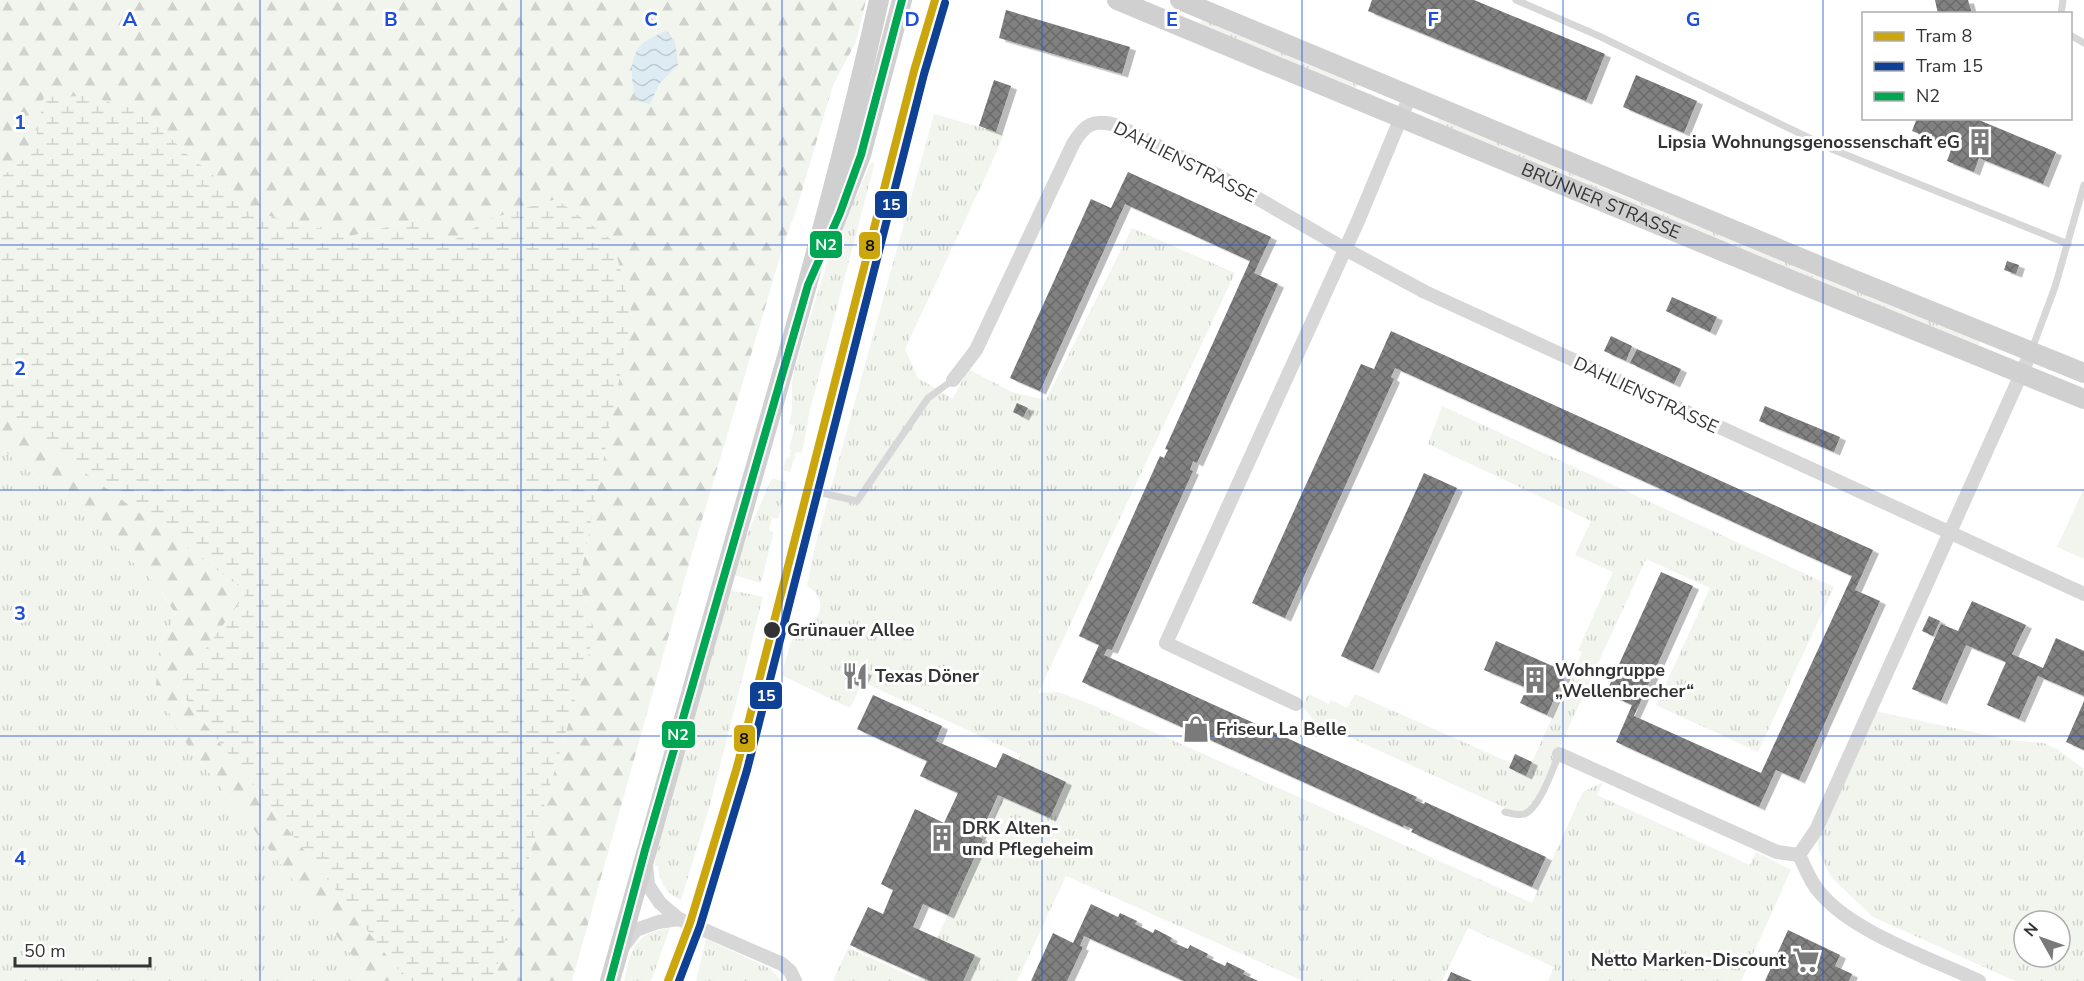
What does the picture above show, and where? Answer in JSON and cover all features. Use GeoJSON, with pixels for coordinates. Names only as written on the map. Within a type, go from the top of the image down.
{"type":"FeatureCollection","features":[{"type":"Feature","properties":{"kind":"main road"},"geometry":{"type":"LineString","coordinates":[[610,981],[645,850],[808,285],[879,0]]}},
{"type":"Feature","properties":{"kind":"main road"},"geometry":{"type":"LineString","coordinates":[[808,285],[840,213],[861,155],[902,0]]}},
{"type":"Feature","properties":{"kind":"main road","name":"BRÜNNER STRASSE"},"geometry":{"type":"LineString","coordinates":[[1118,0],[2084,399]]}},
{"type":"Feature","properties":{"kind":"main road","name":"BRÜNNER STRASSE"},"geometry":{"type":"LineString","coordinates":[[1180,0],[2084,373]]}},
{"type":"Feature","properties":{"kind":"street"},"geometry":{"type":"LineString","coordinates":[[1296,704],[1166,644],[1345,249],[1410,96]]}},
{"type":"Feature","properties":{"kind":"street","name":"DAHLIENSTRASSE"},"geometry":{"type":"LineString","coordinates":[[953,380],[976,350],[1073,144],[1080,132],[1090,123],[1103,122],[1116,125],[1201,167],[1425,292],[2084,594]]}},
{"type":"Feature","properties":{"kind":"street"},"geometry":{"type":"LineString","coordinates":[[1799,855],[1816,830],[2031,352]]}},
{"type":"Feature","properties":{"kind":"street"},"geometry":{"type":"LineString","coordinates":[[1559,754],[1777,852],[1799,855]]}},
{"type":"Feature","properties":{"kind":"street"},"geometry":{"type":"LineString","coordinates":[[645,850],[648,885],[660,903],[679,919],[782,964],[790,971],[795,981]]}},
{"type":"Feature","properties":{"kind":"street"},"geometry":{"type":"LineString","coordinates":[[1799,855],[1813,885],[1846,917],[1979,981]]}},
{"type":"Feature","properties":{"kind":"street"},"geometry":{"type":"LineString","coordinates":[[617,954],[636,930],[658,922],[679,919]]}},
{"type":"Feature","properties":{"kind":"lane"},"geometry":{"type":"LineString","coordinates":[[1516,0],[1599,36],[1834,150],[2068,244]]}},
{"type":"Feature","properties":{"kind":"lane"},"geometry":{"type":"LineString","coordinates":[[2031,352],[2080,210],[2084,185]]}},
{"type":"Feature","properties":{"kind":"lane"},"geometry":{"type":"LineString","coordinates":[[822,493],[857,501],[928,398],[953,380]]}},
{"type":"Feature","properties":{"kind":"lane"},"geometry":{"type":"LineString","coordinates":[[1505,812],[1515,815],[1526,814],[1535,805],[1559,754]]}},
{"type":"Feature","properties":{"kind":"green space"},"geometry":{"type":"Polygon","coordinates":[[[0,0],[866,0],[856,42],[833,85],[796,211],[786,237],[688,567],[572,981],[493,981],[595,632],[579,583],[632,314],[489,219],[449,243],[423,218],[351,236],[261,214],[183,151],[146,112],[44,97],[33,152],[0,178],[0,0]]]}},
{"type":"Feature","properties":{"kind":"green space"},"geometry":{"type":"Polygon","coordinates":[[[1202,19],[1358,84],[1355,89],[1200,24],[1202,19]]]}},
{"type":"Feature","properties":{"kind":"green space"},"geometry":{"type":"Polygon","coordinates":[[[86,96],[146,112],[183,151],[261,214],[351,236],[423,218],[449,243],[489,219],[556,199],[613,241],[632,314],[579,583],[595,632],[493,981],[407,981],[177,688],[247,592],[0,410],[0,178],[33,152],[44,97],[86,96]]]}},
{"type":"Feature","properties":{"kind":"green space"},"geometry":{"type":"Polygon","coordinates":[[[934,114],[1004,134],[905,349],[918,378],[953,399],[968,369],[1012,392],[1046,400],[1132,228],[1235,273],[1038,693],[1059,692],[1090,704],[1532,903],[1583,792],[1603,782],[1597,795],[1750,865],[1756,852],[1791,870],[1741,981],[1548,981],[1554,967],[1468,928],[1442,981],[1303,981],[1066,876],[1017,981],[833,981],[848,948],[918,979],[1021,755],[863,682],[850,708],[781,675],[796,625],[812,622],[819,611],[819,598],[807,586],[814,550],[934,114]]]}},
{"type":"Feature","properties":{"kind":"green space"},"geometry":{"type":"Polygon","coordinates":[[[1439,118],[1898,310],[1980,341],[1978,346],[1439,123],[1437,121],[1439,118]]]}},
{"type":"Feature","properties":{"kind":"green space"},"geometry":{"type":"Polygon","coordinates":[[[875,162],[810,410],[802,453],[796,452],[790,472],[783,470],[786,458],[789,459],[795,426],[789,424],[794,370],[842,221],[858,193],[870,164],[875,162]]]}},
{"type":"Feature","properties":{"kind":"green space"},"geometry":{"type":"Polygon","coordinates":[[[1442,406],[1834,587],[1758,752],[1656,705],[1710,588],[1646,559],[1527,818],[1314,721],[1302,706],[1309,694],[1329,704],[1331,700],[1347,708],[1355,694],[1511,763],[1509,768],[1526,775],[1582,652],[1578,650],[1613,572],[1575,555],[1591,521],[1428,444],[1442,406]]]}},
{"type":"Feature","properties":{"kind":"green space"},"geometry":{"type":"Polygon","coordinates":[[[0,410],[248,592],[177,688],[407,981],[372,981],[179,734],[156,685],[160,643],[176,615],[158,586],[91,522],[0,447],[0,410]]]}},
{"type":"Feature","properties":{"kind":"green space"},"geometry":{"type":"Polygon","coordinates":[[[0,447],[91,522],[158,586],[176,616],[160,643],[179,734],[372,981],[0,981],[0,447]]]}},
{"type":"Feature","properties":{"kind":"green space"},"geometry":{"type":"Polygon","coordinates":[[[772,478],[787,482],[778,519],[772,518],[769,530],[774,532],[761,583],[734,575],[746,537],[772,478]]]}},
{"type":"Feature","properties":{"kind":"green space"},"geometry":{"type":"Polygon","coordinates":[[[2084,488],[2084,559],[2057,547],[2084,488]]]}},
{"type":"Feature","properties":{"kind":"green space"},"geometry":{"type":"Polygon","coordinates":[[[730,590],[763,597],[710,805],[681,900],[667,891],[662,882],[658,866],[655,866],[656,853],[730,590]]]}},
{"type":"Feature","properties":{"kind":"green space"},"geometry":{"type":"Polygon","coordinates":[[[1870,710],[2010,740],[2044,743],[2057,749],[2084,769],[2084,981],[2015,981],[1873,917],[1831,877],[1819,851],[1816,830],[1870,710]]]}},
{"type":"Feature","properties":{"kind":"green space"},"geometry":{"type":"Polygon","coordinates":[[[670,928],[651,981],[624,981],[636,944],[649,934],[670,928]]]}},
{"type":"Feature","properties":{"kind":"green space"},"geometry":{"type":"Polygon","coordinates":[[[706,939],[771,969],[781,981],[696,981],[706,939]]]}},
{"type":"Feature","properties":{"kind":"water"},"geometry":{"type":"Polygon","coordinates":[[[665,31],[675,41],[678,65],[659,84],[650,104],[637,101],[632,78],[635,55],[644,42],[665,31]]]}},
{"type":"Feature","properties":{"kind":"building"},"geometry":{"type":"Polygon","coordinates":[[[1372,0],[1474,0],[1605,54],[1586,101],[1368,11],[1372,0]]]}},
{"type":"Feature","properties":{"kind":"building"},"geometry":{"type":"Polygon","coordinates":[[[1935,0],[1968,0],[1971,12],[1938,12],[1935,0]]]}},
{"type":"Feature","properties":{"kind":"building"},"geometry":{"type":"Polygon","coordinates":[[[1006,10],[1130,47],[1122,74],[999,38],[1006,10]]]}},
{"type":"Feature","properties":{"kind":"building"},"geometry":{"type":"Polygon","coordinates":[[[1636,75],[1697,101],[1684,133],[1623,107],[1636,75]]]}},
{"type":"Feature","properties":{"kind":"building"},"geometry":{"type":"Polygon","coordinates":[[[994,80],[1011,86],[996,132],[979,126],[994,80]]]}},
{"type":"Feature","properties":{"kind":"building","name":"Lipsia Wohnungsgenossenschaft eG"},"geometry":{"type":"Polygon","coordinates":[[[1916,120],[1979,120],[2056,152],[2043,184],[1979,158],[1974,172],[1947,161],[1952,147],[1912,131],[1916,120]]]}},
{"type":"Feature","properties":{"kind":"building"},"geometry":{"type":"Polygon","coordinates":[[[1128,172],[1271,237],[1254,273],[1278,284],[1197,463],[1193,461],[1190,470],[1193,471],[1112,650],[1107,649],[1104,655],[1417,797],[1415,800],[1424,804],[1425,802],[1546,857],[1532,887],[1411,832],[1413,829],[1404,825],[1403,827],[1082,682],[1099,645],[1079,636],[1160,456],[1164,458],[1168,450],[1165,449],[1250,261],[1125,204],[1040,391],[1010,378],[1091,199],[1111,208],[1128,172]]]}},
{"type":"Feature","properties":{"kind":"building"},"geometry":{"type":"Polygon","coordinates":[[[2007,261],[2019,265],[2016,274],[2004,270],[2007,261]]]}},
{"type":"Feature","properties":{"kind":"building"},"geometry":{"type":"Polygon","coordinates":[[[1672,297],[1717,317],[1710,332],[1666,311],[1672,297]]]}},
{"type":"Feature","properties":{"kind":"building"},"geometry":{"type":"Polygon","coordinates":[[[1391,331],[1873,550],[1855,590],[1880,601],[1799,780],[1776,770],[1759,807],[1616,742],[1632,705],[1606,693],[1661,572],[1693,586],[1634,716],[1761,773],[1852,576],[1395,368],[1391,377],[1394,379],[1285,618],[1252,603],[1361,364],[1374,369],[1391,331]]]}},
{"type":"Feature","properties":{"kind":"building"},"geometry":{"type":"Polygon","coordinates":[[[1611,336],[1632,346],[1626,361],[1604,351],[1611,336]]]}},
{"type":"Feature","properties":{"kind":"building"},"geometry":{"type":"Polygon","coordinates":[[[1637,349],[1681,369],[1674,384],[1630,363],[1637,349]]]}},
{"type":"Feature","properties":{"kind":"building"},"geometry":{"type":"Polygon","coordinates":[[[1017,403],[1028,408],[1023,417],[1013,412],[1017,403]]]}},
{"type":"Feature","properties":{"kind":"building"},"geometry":{"type":"Polygon","coordinates":[[[1765,406],[1840,437],[1834,452],[1759,421],[1765,406]]]}},
{"type":"Feature","properties":{"kind":"building"},"geometry":{"type":"Polygon","coordinates":[[[1424,473],[1457,488],[1373,670],[1341,656],[1424,473]]]}},
{"type":"Feature","properties":{"kind":"building"},"geometry":{"type":"Polygon","coordinates":[[[1972,601],[2026,625],[2012,654],[2043,668],[2056,638],[2084,651],[2084,696],[2038,676],[2019,719],[1987,705],[2006,662],[1966,645],[1941,701],[1912,689],[1941,624],[1958,631],[1972,601]]]}},
{"type":"Feature","properties":{"kind":"building"},"geometry":{"type":"Polygon","coordinates":[[[1929,616],[1940,621],[1933,636],[1922,631],[1929,616]]]}},
{"type":"Feature","properties":{"kind":"building","name":"Wohngruppe „Wellenbrecher“"},"geometry":{"type":"Polygon","coordinates":[[[1496,641],[1566,672],[1547,715],[1520,703],[1527,688],[1484,670],[1496,641]]]}},
{"type":"Feature","properties":{"kind":"building","name":"Texas Döner"},"geometry":{"type":"Polygon","coordinates":[[[852,665],[866,672],[859,686],[845,679],[852,665]]]}},
{"type":"Feature","properties":{"kind":"building","name":"DRK Alten- und Pflegeheim"},"geometry":{"type":"Polygon","coordinates":[[[873,695],[942,726],[936,741],[996,768],[1003,753],[1066,782],[1050,818],[998,795],[979,837],[983,839],[948,915],[923,904],[913,927],[975,955],[963,981],[930,981],[850,945],[868,907],[883,914],[893,890],[881,884],[915,809],[944,823],[958,793],[920,776],[927,761],[857,729],[873,695]]]}},
{"type":"Feature","properties":{"kind":"building"},"geometry":{"type":"Polygon","coordinates":[[[2084,701],[2084,750],[2066,742],[2084,701]]]}},
{"type":"Feature","properties":{"kind":"building"},"geometry":{"type":"Polygon","coordinates":[[[1515,754],[1532,762],[1526,776],[1509,768],[1515,754]]]}},
{"type":"Feature","properties":{"kind":"building"},"geometry":{"type":"Polygon","coordinates":[[[1091,904],[1118,917],[1120,913],[1137,921],[1135,924],[1153,933],[1155,929],[1172,938],[1170,941],[1188,949],[1190,945],[1208,954],[1206,957],[1225,966],[1227,962],[1245,971],[1243,974],[1258,981],[1184,981],[1084,936],[1080,946],[1083,947],[1067,981],[1031,981],[1053,933],[1073,943],[1091,904]]]}},
{"type":"Feature","properties":{"kind":"building","name":"Netto Marken-Discount"},"geometry":{"type":"Polygon","coordinates":[[[1788,930],[1840,955],[1835,966],[1852,974],[1849,981],[1765,981],[1788,930]]]}},
{"type":"Feature","properties":{"kind":"building"},"geometry":{"type":"Polygon","coordinates":[[[1451,972],[1472,981],[1447,981],[1451,972]]]}},
{"type":"Feature","properties":{"kind":"tram line","name":"8"},"geometry":{"type":"LineString","coordinates":[[668,981],[690,923],[737,767],[914,71],[935,0]]}},
{"type":"Feature","properties":{"kind":"tram line","name":"15"},"geometry":{"type":"LineString","coordinates":[[679,981],[700,926],[747,770],[924,74],[945,3]]}},
{"type":"Feature","properties":{"kind":"transit line","name":"N2"},"geometry":{"type":"LineString","coordinates":[[610,981],[645,850],[808,285],[840,213],[861,155],[902,0]]}},
{"type":"Feature","properties":{"kind":"place","name":"Lipsia Wohnungsgenossenschaft eG"},"geometry":{"type":"Point","coordinates":[1980,142]}},
{"type":"Feature","properties":{"kind":"place","name":"Grünauer Allee"},"geometry":{"type":"Point","coordinates":[772,630]}},
{"type":"Feature","properties":{"kind":"place","name":"Texas Döner"},"geometry":{"type":"Point","coordinates":[855,676]}},
{"type":"Feature","properties":{"kind":"place","name":"Wohngruppe „Wellenbrecher“"},"geometry":{"type":"Point","coordinates":[1535,680]}},
{"type":"Feature","properties":{"kind":"place","name":"Friseur La Belle"},"geometry":{"type":"Point","coordinates":[1196,729]}},
{"type":"Feature","properties":{"kind":"place","name":"DRK Alten- und Pflegeheim"},"geometry":{"type":"Point","coordinates":[942,838]}},
{"type":"Feature","properties":{"kind":"place","name":"Netto Marken-Discount"},"geometry":{"type":"Point","coordinates":[1806,960]}}]}
